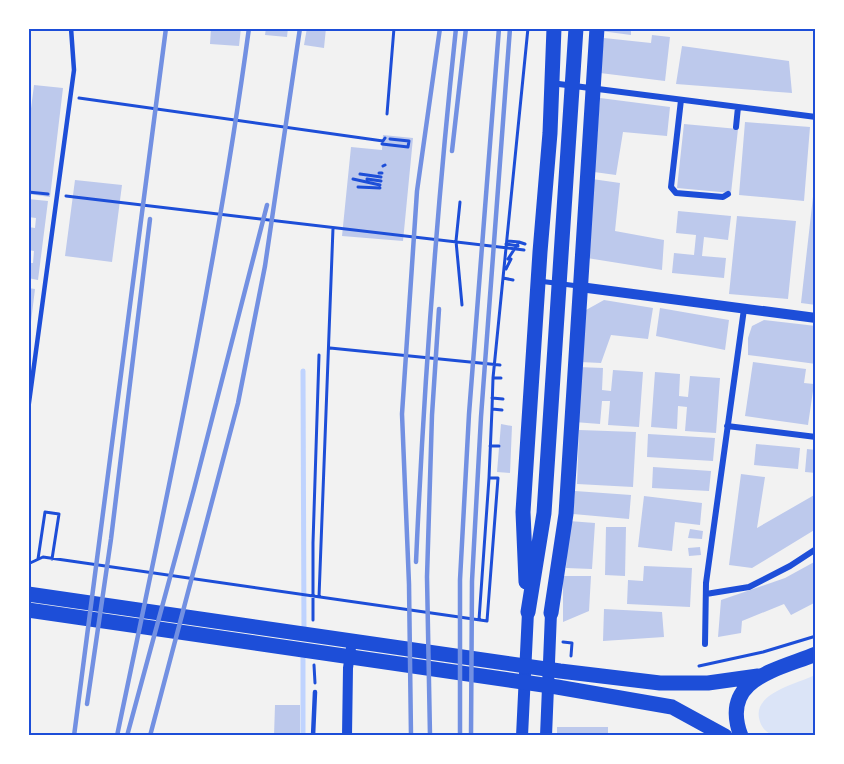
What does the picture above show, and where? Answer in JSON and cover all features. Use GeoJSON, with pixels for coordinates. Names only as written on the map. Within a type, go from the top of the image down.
{"type":"FeatureCollection","features":[{"type":"Feature","properties":{"kind":"main road"},"geometry":{"type":"LineString","coordinates":[[522,735],[528,612],[523,512],[550,133],[550,83],[554,28]]}},
{"type":"Feature","properties":{"kind":"main road"},"geometry":{"type":"LineString","coordinates":[[528,612],[544,513],[576,28]]}},
{"type":"Feature","properties":{"kind":"main road"},"geometry":{"type":"LineString","coordinates":[[546,735],[551,613],[566,514],[597,28]]}},
{"type":"Feature","properties":{"kind":"main road"},"geometry":{"type":"LineString","coordinates":[[544,513],[551,613]]}},
{"type":"Feature","properties":{"kind":"main road"},"geometry":{"type":"LineString","coordinates":[[28,594],[352,641],[565,666],[660,683],[708,683],[758,676],[816,654]]}},
{"type":"Feature","properties":{"kind":"main road"},"geometry":{"type":"LineString","coordinates":[[28,610],[557,687],[672,708],[725,735]]}},
{"type":"Feature","properties":{"kind":"main road"},"geometry":{"type":"LineString","coordinates":[[741,735],[736,722],[736,703],[746,686],[758,676]]}},
{"type":"Feature","properties":{"kind":"street"},"geometry":{"type":"LineString","coordinates":[[550,83],[816,117]]}},
{"type":"Feature","properties":{"kind":"street"},"geometry":{"type":"LineString","coordinates":[[681,100],[671,188],[676,193],[723,197],[728,194]]}},
{"type":"Feature","properties":{"kind":"street"},"geometry":{"type":"LineString","coordinates":[[736,127],[738,107]]}},
{"type":"Feature","properties":{"kind":"street"},"geometry":{"type":"LineString","coordinates":[[538,281],[816,318]]}},
{"type":"Feature","properties":{"kind":"street"},"geometry":{"type":"LineString","coordinates":[[705,644],[706,594],[744,309]]}},
{"type":"Feature","properties":{"kind":"street"},"geometry":{"type":"LineString","coordinates":[[727,426],[816,437]]}},
{"type":"Feature","properties":{"kind":"street"},"geometry":{"type":"LineString","coordinates":[[706,594],[749,587],[790,566],[816,549]]}},
{"type":"Feature","properties":{"kind":"street"},"geometry":{"type":"LineString","coordinates":[[347,735],[348,668],[352,641]]}},
{"type":"Feature","properties":{"kind":"lane"},"geometry":{"type":"LineString","coordinates":[[28,410],[71,97],[74,70],[71,28]]}},
{"type":"Feature","properties":{"kind":"lane"},"geometry":{"type":"LineString","coordinates":[[313,735],[315,692]]}},
{"type":"Feature","properties":{"kind":"path"},"geometry":{"type":"LineString","coordinates":[[387,114],[394,28]]}},
{"type":"Feature","properties":{"kind":"path"},"geometry":{"type":"LineString","coordinates":[[479,620],[491,449],[493,378],[528,28]]}},
{"type":"Feature","properties":{"kind":"path"},"geometry":{"type":"LineString","coordinates":[[71,97],[382,141],[388,139],[409,141],[408,147],[382,144]]}},
{"type":"Feature","properties":{"kind":"path"},"geometry":{"type":"LineString","coordinates":[[360,174],[381,180]]}},
{"type":"Feature","properties":{"kind":"path"},"geometry":{"type":"LineString","coordinates":[[353,179],[381,180]]}},
{"type":"Feature","properties":{"kind":"path"},"geometry":{"type":"LineString","coordinates":[[367,179],[381,180]]}},
{"type":"Feature","properties":{"kind":"path"},"geometry":{"type":"LineString","coordinates":[[358,187],[381,180]]}},
{"type":"Feature","properties":{"kind":"path"},"geometry":{"type":"LineString","coordinates":[[28,192],[52,195]]}},
{"type":"Feature","properties":{"kind":"path"},"geometry":{"type":"LineString","coordinates":[[64,196],[540,252]]}},
{"type":"Feature","properties":{"kind":"path"},"geometry":{"type":"LineString","coordinates":[[460,202],[456,241],[462,305]]}},
{"type":"Feature","properties":{"kind":"path"},"geometry":{"type":"LineString","coordinates":[[319,597],[333,228]]}},
{"type":"Feature","properties":{"kind":"path"},"geometry":{"type":"LineString","coordinates":[[507,242],[540,252]]}},
{"type":"Feature","properties":{"kind":"path"},"geometry":{"type":"LineString","coordinates":[[506,259],[519,244]]}},
{"type":"Feature","properties":{"kind":"path"},"geometry":{"type":"LineString","coordinates":[[506,252],[512,252]]}},
{"type":"Feature","properties":{"kind":"path"},"geometry":{"type":"LineString","coordinates":[[505,269],[503,279],[513,280]]}},
{"type":"Feature","properties":{"kind":"path"},"geometry":{"type":"LineString","coordinates":[[330,348],[500,365]]}},
{"type":"Feature","properties":{"kind":"path"},"geometry":{"type":"LineString","coordinates":[[313,626],[313,543],[319,355]]}},
{"type":"Feature","properties":{"kind":"path"},"geometry":{"type":"LineString","coordinates":[[493,378],[501,378]]}},
{"type":"Feature","properties":{"kind":"path"},"geometry":{"type":"LineString","coordinates":[[492,398],[503,399]]}},
{"type":"Feature","properties":{"kind":"path"},"geometry":{"type":"LineString","coordinates":[[492,409],[502,410]]}},
{"type":"Feature","properties":{"kind":"path"},"geometry":{"type":"LineString","coordinates":[[491,449],[499,446]]}},
{"type":"Feature","properties":{"kind":"path"},"geometry":{"type":"LineString","coordinates":[[28,564],[43,557],[487,621],[498,478],[489,478]]}},
{"type":"Feature","properties":{"kind":"path"},"geometry":{"type":"LineString","coordinates":[[38,560],[45,512],[59,514],[52,559]]}},
{"type":"Feature","properties":{"kind":"path"},"geometry":{"type":"LineString","coordinates":[[695,666],[763,652],[816,636]]}},
{"type":"Feature","properties":{"kind":"path"},"geometry":{"type":"LineString","coordinates":[[556,642],[572,643],[565,666]]}},
{"type":"Feature","properties":{"kind":"path"},"geometry":{"type":"LineString","coordinates":[[705,644],[708,683]]}},
{"type":"Feature","properties":{"kind":"path"},"geometry":{"type":"LineString","coordinates":[[314,659],[315,692]]}},
{"type":"Feature","properties":{"kind":"shaded area"},"geometry":{"type":"Polygon","coordinates":[[[815,675],[815,735],[781,737],[767,732],[759,718],[759,710],[763,701],[787,686],[815,675]]]}},
{"type":"Feature","properties":{"kind":"building"},"geometry":{"type":"Polygon","coordinates":[[[211,28],[241,28],[239,46],[210,44],[211,28]]]}},
{"type":"Feature","properties":{"kind":"building"},"geometry":{"type":"Polygon","coordinates":[[[266,28],[288,28],[287,37],[265,35],[266,28]]]}},
{"type":"Feature","properties":{"kind":"building"},"geometry":{"type":"Polygon","coordinates":[[[307,28],[326,28],[324,48],[304,45],[307,28]]]}},
{"type":"Feature","properties":{"kind":"building"},"geometry":{"type":"Polygon","coordinates":[[[602,28],[631,28],[631,35],[601,31],[602,28]]]}},
{"type":"Feature","properties":{"kind":"building"},"geometry":{"type":"Polygon","coordinates":[[[652,35],[670,37],[665,81],[600,73],[604,38],[651,43],[652,35]]]}},
{"type":"Feature","properties":{"kind":"building"},"geometry":{"type":"Polygon","coordinates":[[[682,46],[789,61],[792,93],[676,84],[682,46]]]}},
{"type":"Feature","properties":{"kind":"building"},"geometry":{"type":"Polygon","coordinates":[[[34,85],[63,88],[50,197],[28,194],[28,132],[34,85]]]}},
{"type":"Feature","properties":{"kind":"building"},"geometry":{"type":"Polygon","coordinates":[[[600,98],[670,107],[667,136],[623,132],[616,175],[594,172],[600,98]]]}},
{"type":"Feature","properties":{"kind":"building"},"geometry":{"type":"Polygon","coordinates":[[[745,122],[810,127],[804,201],[739,195],[745,122]]]}},
{"type":"Feature","properties":{"kind":"building"},"geometry":{"type":"Polygon","coordinates":[[[684,124],[738,129],[731,193],[677,188],[684,124]]]}},
{"type":"Feature","properties":{"kind":"building"},"geometry":{"type":"Polygon","coordinates":[[[383,135],[413,138],[403,241],[342,236],[351,147],[382,150],[383,135]]]}},
{"type":"Feature","properties":{"kind":"building"},"geometry":{"type":"Polygon","coordinates":[[[592,179],[620,183],[615,231],[664,240],[662,270],[587,258],[592,179]]]}},
{"type":"Feature","properties":{"kind":"building"},"geometry":{"type":"Polygon","coordinates":[[[75,180],[122,185],[112,262],[65,256],[75,180]]]}},
{"type":"Feature","properties":{"kind":"building"},"geometry":{"type":"Polygon","coordinates":[[[814,188],[816,188],[816,305],[801,303],[814,188]]]}},
{"type":"Feature","properties":{"kind":"building"},"geometry":{"type":"Polygon","coordinates":[[[28,199],[48,201],[38,280],[28,278],[28,263],[33,263],[34,251],[28,250],[28,227],[35,228],[36,218],[28,217],[28,199]]]}},
{"type":"Feature","properties":{"kind":"building"},"geometry":{"type":"Polygon","coordinates":[[[678,211],[731,216],[728,240],[704,237],[702,256],[726,258],[724,278],[672,273],[674,253],[694,255],[696,235],[676,233],[678,211]]]}},
{"type":"Feature","properties":{"kind":"building"},"geometry":{"type":"Polygon","coordinates":[[[737,216],[796,221],[788,299],[729,294],[737,216]]]}},
{"type":"Feature","properties":{"kind":"building"},"geometry":{"type":"Polygon","coordinates":[[[28,288],[35,289],[30,330],[28,330],[28,288]]]}},
{"type":"Feature","properties":{"kind":"building"},"geometry":{"type":"Polygon","coordinates":[[[604,300],[653,308],[648,339],[611,335],[601,363],[580,362],[586,310],[604,300]]]}},
{"type":"Feature","properties":{"kind":"building"},"geometry":{"type":"Polygon","coordinates":[[[660,308],[729,320],[725,350],[656,336],[660,308]]]}},
{"type":"Feature","properties":{"kind":"building"},"geometry":{"type":"Polygon","coordinates":[[[764,320],[816,326],[816,364],[748,355],[748,338],[752,326],[764,320]]]}},
{"type":"Feature","properties":{"kind":"building"},"geometry":{"type":"Polygon","coordinates":[[[753,362],[806,369],[804,383],[814,384],[808,425],[745,416],[753,362]]]}},
{"type":"Feature","properties":{"kind":"building"},"geometry":{"type":"Polygon","coordinates":[[[578,367],[603,368],[602,390],[611,391],[613,370],[643,372],[639,427],[608,425],[610,401],[602,401],[600,424],[574,422],[578,367]]]}},
{"type":"Feature","properties":{"kind":"building"},"geometry":{"type":"Polygon","coordinates":[[[655,372],[680,374],[679,396],[688,397],[690,376],[720,378],[716,433],[685,431],[687,407],[678,406],[677,429],[651,427],[655,372]]]}},
{"type":"Feature","properties":{"kind":"building"},"geometry":{"type":"Polygon","coordinates":[[[501,424],[512,426],[510,473],[497,472],[501,424]]]}},
{"type":"Feature","properties":{"kind":"building"},"geometry":{"type":"Polygon","coordinates":[[[579,430],[636,432],[633,487],[577,484],[579,430]]]}},
{"type":"Feature","properties":{"kind":"building"},"geometry":{"type":"Polygon","coordinates":[[[648,434],[715,438],[713,461],[647,457],[648,434]]]}},
{"type":"Feature","properties":{"kind":"building"},"geometry":{"type":"Polygon","coordinates":[[[756,444],[800,448],[798,469],[754,465],[756,444]]]}},
{"type":"Feature","properties":{"kind":"building"},"geometry":{"type":"Polygon","coordinates":[[[807,449],[816,450],[816,473],[805,472],[807,449]]]}},
{"type":"Feature","properties":{"kind":"building"},"geometry":{"type":"Polygon","coordinates":[[[653,467],[711,471],[709,491],[652,488],[653,467]]]}},
{"type":"Feature","properties":{"kind":"building"},"geometry":{"type":"Polygon","coordinates":[[[741,474],[765,477],[757,528],[816,494],[816,529],[752,568],[729,565],[741,474]]]}},
{"type":"Feature","properties":{"kind":"building"},"geometry":{"type":"Polygon","coordinates":[[[575,491],[631,495],[629,519],[573,514],[575,491]]]}},
{"type":"Feature","properties":{"kind":"building"},"geometry":{"type":"Polygon","coordinates":[[[644,496],[702,503],[700,525],[675,522],[672,551],[638,547],[644,496]]]}},
{"type":"Feature","properties":{"kind":"building"},"geometry":{"type":"Polygon","coordinates":[[[569,521],[595,523],[592,569],[566,568],[569,521]]]}},
{"type":"Feature","properties":{"kind":"building"},"geometry":{"type":"Polygon","coordinates":[[[606,527],[626,527],[625,576],[605,575],[606,527]]]}},
{"type":"Feature","properties":{"kind":"building"},"geometry":{"type":"Polygon","coordinates":[[[690,529],[703,531],[702,539],[688,538],[690,529]]]}},
{"type":"Feature","properties":{"kind":"building"},"geometry":{"type":"Polygon","coordinates":[[[700,547],[701,555],[689,556],[688,548],[700,547]]]}},
{"type":"Feature","properties":{"kind":"building"},"geometry":{"type":"Polygon","coordinates":[[[816,561],[816,602],[791,615],[784,604],[742,621],[741,633],[718,637],[721,600],[785,578],[816,561]]]}},
{"type":"Feature","properties":{"kind":"building"},"geometry":{"type":"Polygon","coordinates":[[[644,566],[692,568],[690,607],[627,604],[628,580],[643,581],[644,566]]]}},
{"type":"Feature","properties":{"kind":"building"},"geometry":{"type":"Polygon","coordinates":[[[563,576],[591,576],[589,611],[563,622],[563,576]]]}},
{"type":"Feature","properties":{"kind":"building"},"geometry":{"type":"Polygon","coordinates":[[[604,609],[662,612],[664,637],[603,641],[604,609]]]}},
{"type":"Feature","properties":{"kind":"building"},"geometry":{"type":"Polygon","coordinates":[[[275,705],[300,705],[300,736],[274,736],[275,705]]]}},
{"type":"Feature","properties":{"kind":"building"},"geometry":{"type":"Polygon","coordinates":[[[557,727],[608,727],[608,736],[557,736],[557,727]]]}},
{"type":"Feature","properties":{"kind":"waterway"},"geometry":{"type":"LineString","coordinates":[[303,371],[304,633]]}},
{"type":"Feature","properties":{"kind":"waterway"},"geometry":{"type":"LineString","coordinates":[[303,651],[303,736]]}},
{"type":"Feature","properties":{"kind":"railway"},"geometry":{"type":"LineString","coordinates":[[74,736],[166,28]]}},
{"type":"Feature","properties":{"kind":"railway"},"geometry":{"type":"LineString","coordinates":[[117,736],[206,295],[249,28]]}},
{"type":"Feature","properties":{"kind":"railway"},"geometry":{"type":"LineString","coordinates":[[150,736],[238,403],[265,266],[300,28]]}},
{"type":"Feature","properties":{"kind":"railway"},"geometry":{"type":"LineString","coordinates":[[411,736],[409,584],[402,414],[417,191],[440,28]]}},
{"type":"Feature","properties":{"kind":"railway"},"geometry":{"type":"LineString","coordinates":[[416,562],[432,295],[456,28]]}},
{"type":"Feature","properties":{"kind":"railway"},"geometry":{"type":"LineString","coordinates":[[452,151],[466,28]]}},
{"type":"Feature","properties":{"kind":"railway"},"geometry":{"type":"LineString","coordinates":[[460,736],[460,580],[469,414],[499,28]]}},
{"type":"Feature","properties":{"kind":"railway"},"geometry":{"type":"LineString","coordinates":[[471,736],[472,581],[481,417],[510,28]]}},
{"type":"Feature","properties":{"kind":"railway"},"geometry":{"type":"LineString","coordinates":[[127,736],[194,489],[267,205]]}},
{"type":"Feature","properties":{"kind":"railway"},"geometry":{"type":"LineString","coordinates":[[87,704],[111,539],[150,219]]}},
{"type":"Feature","properties":{"kind":"railway"},"geometry":{"type":"LineString","coordinates":[[430,736],[427,577],[432,415],[439,309]]}}]}
